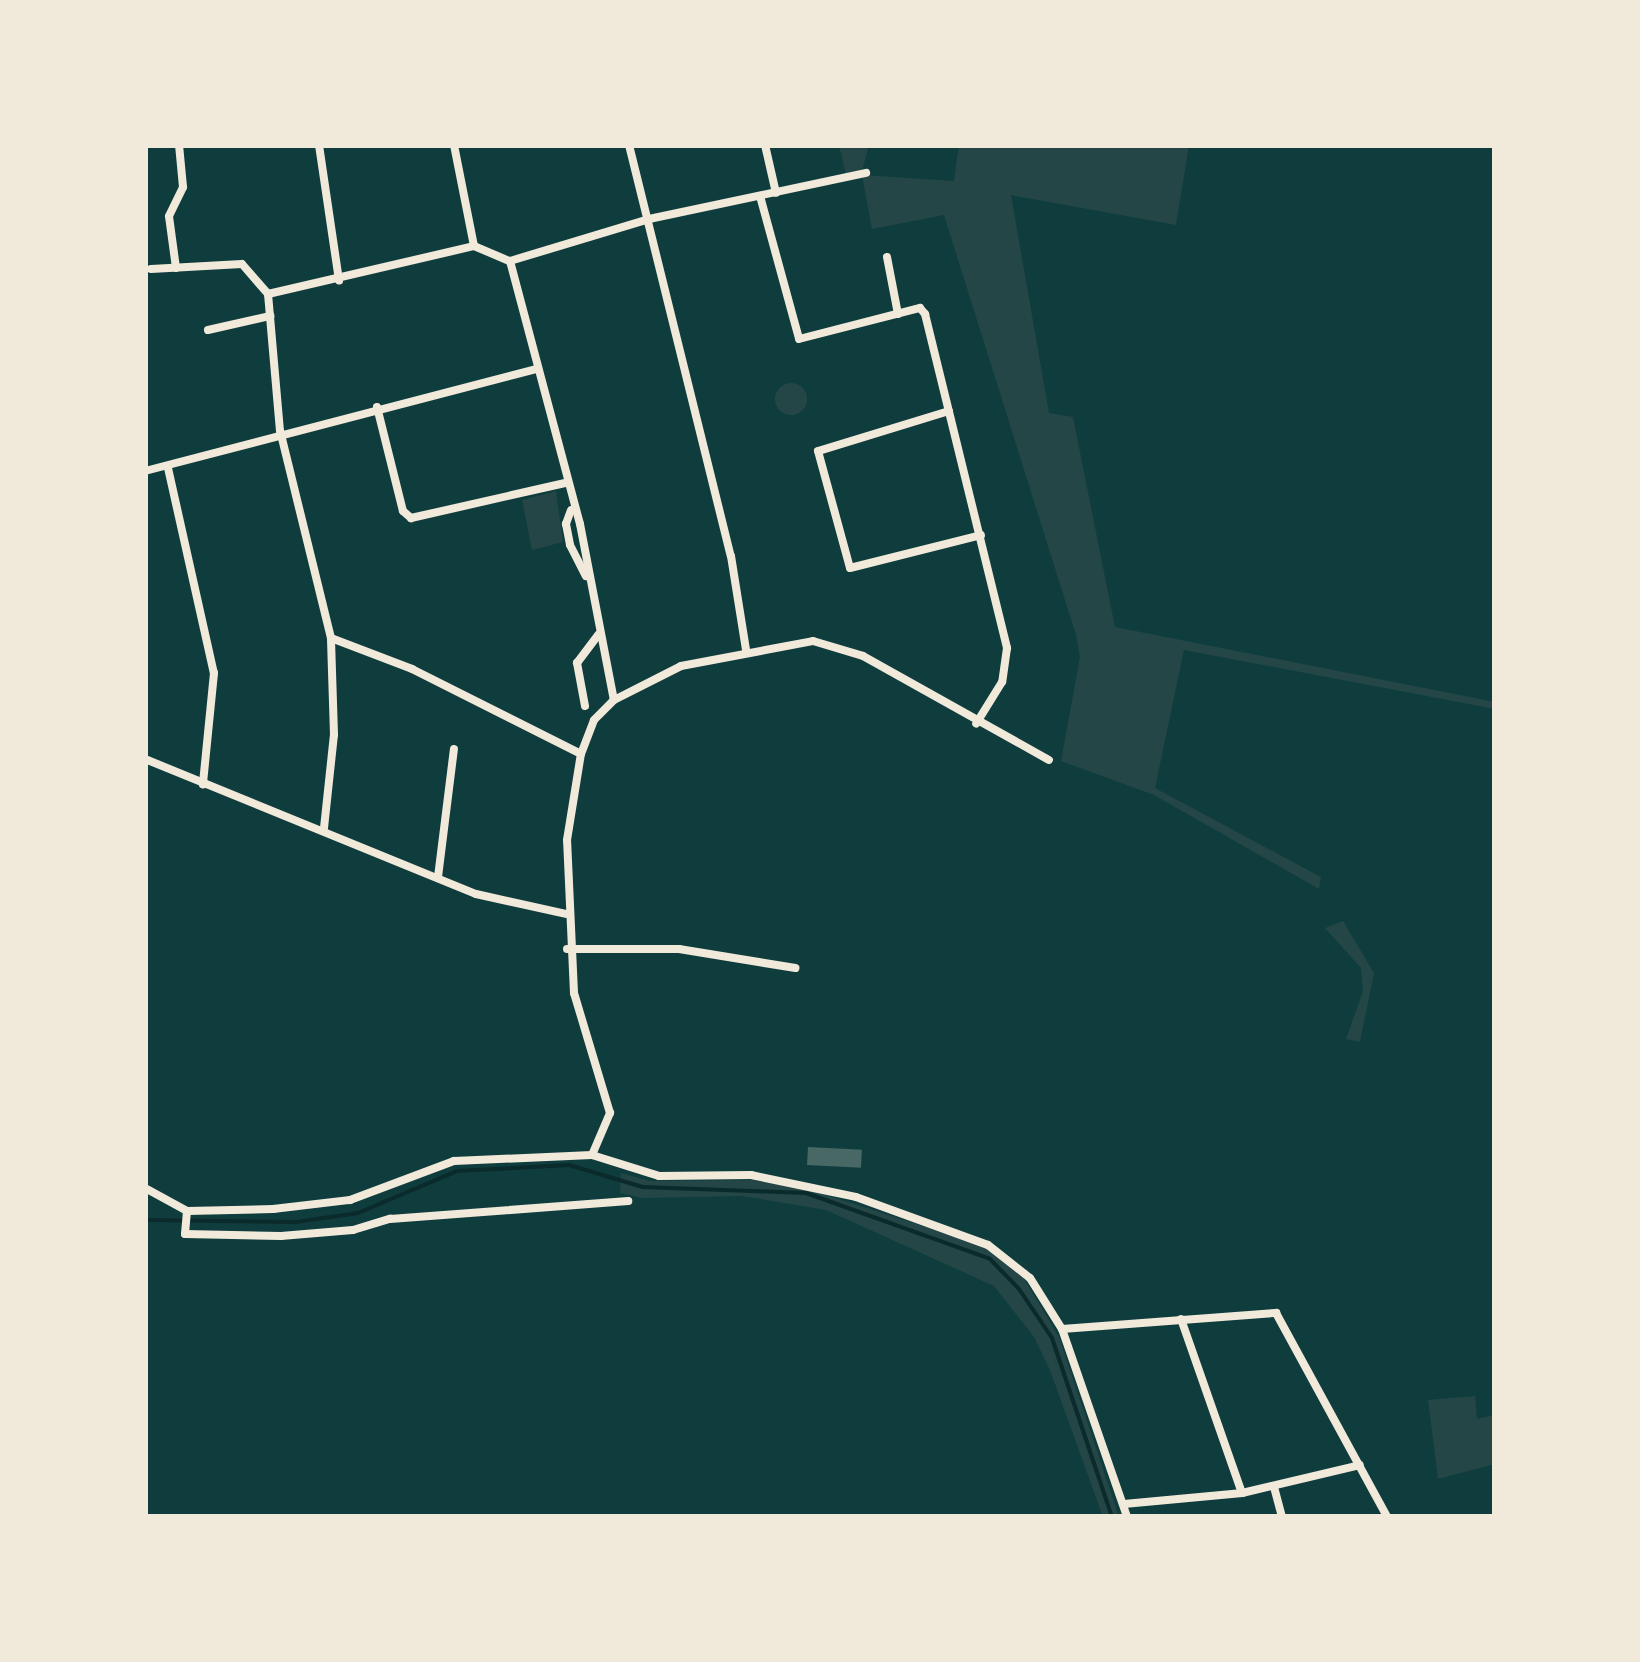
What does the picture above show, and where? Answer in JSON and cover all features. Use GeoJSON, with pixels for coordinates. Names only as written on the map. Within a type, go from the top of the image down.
{"type":"FeatureCollection","features":[{"type":"Feature","properties":{"kind":"street"},"geometry":{"type":"LineString","coordinates":[[176,268],[169,216],[183,187],[179,145]]}},
{"type":"Feature","properties":{"kind":"street"},"geometry":{"type":"LineString","coordinates":[[318,145],[339,281]]}},
{"type":"Feature","properties":{"kind":"street"},"geometry":{"type":"LineString","coordinates":[[454,145],[474,246]]}},
{"type":"Feature","properties":{"kind":"street"},"geometry":{"type":"LineString","coordinates":[[629,145],[731,556],[746,650]]}},
{"type":"Feature","properties":{"kind":"street"},"geometry":{"type":"LineString","coordinates":[[765,145],[776,193]]}},
{"type":"Feature","properties":{"kind":"street"},"geometry":{"type":"LineString","coordinates":[[268,294],[339,281],[474,246],[510,261],[648,219],[866,173]]}},
{"type":"Feature","properties":{"kind":"street"},"geometry":{"type":"LineString","coordinates":[[760,196],[798,339],[920,308],[925,314],[1007,648],[1002,682],[976,724]]}},
{"type":"Feature","properties":{"kind":"street"},"geometry":{"type":"LineString","coordinates":[[887,258],[898,314]]}},
{"type":"Feature","properties":{"kind":"street"},"geometry":{"type":"LineString","coordinates":[[510,261],[572,510],[587,554],[586,576],[614,700]]}},
{"type":"Feature","properties":{"kind":"street"},"geometry":{"type":"LineString","coordinates":[[151,269],[242,264],[268,294],[280,430],[331,638],[334,736],[324,828]]}},
{"type":"Feature","properties":{"kind":"street"},"geometry":{"type":"LineString","coordinates":[[208,330],[270,316]]}},
{"type":"Feature","properties":{"kind":"street"},"geometry":{"type":"LineString","coordinates":[[145,471],[168,468],[280,430],[537,368]]}},
{"type":"Feature","properties":{"kind":"street"},"geometry":{"type":"LineString","coordinates":[[377,407],[403,511],[411,518],[565,483]]}},
{"type":"Feature","properties":{"kind":"street"},"geometry":{"type":"LineString","coordinates":[[949,411],[818,452],[850,568],[981,534]]}},
{"type":"Feature","properties":{"kind":"street"},"geometry":{"type":"LineString","coordinates":[[168,468],[214,673],[203,784]]}},
{"type":"Feature","properties":{"kind":"street"},"geometry":{"type":"LineString","coordinates":[[572,510],[566,524],[572,554],[586,576]]}},
{"type":"Feature","properties":{"kind":"street"},"geometry":{"type":"LineString","coordinates":[[585,706],[577,663],[599,634]]}},
{"type":"Feature","properties":{"kind":"street"},"geometry":{"type":"LineString","coordinates":[[331,638],[412,669],[581,754]]}},
{"type":"Feature","properties":{"kind":"street"},"geometry":{"type":"LineString","coordinates":[[592,1155],[610,1113],[568,950],[567,840],[581,754],[594,720],[614,700],[680,666],[746,650],[813,641],[858,655],[976,724],[1048,760]]}},
{"type":"Feature","properties":{"kind":"street"},"geometry":{"type":"LineString","coordinates":[[438,876],[454,748]]}},
{"type":"Feature","properties":{"kind":"street"},"geometry":{"type":"LineString","coordinates":[[145,759],[518,907],[566,914]]}},
{"type":"Feature","properties":{"kind":"street"},"geometry":{"type":"LineString","coordinates":[[568,950],[679,950],[795,968]]}},
{"type":"Feature","properties":{"kind":"street"},"geometry":{"type":"LineString","coordinates":[[145,1188],[186,1213],[350,1200],[454,1161],[592,1155],[660,1176],[751,1175],[804,1182],[988,1245],[1030,1278],[1062,1329],[1127,1517]]}},
{"type":"Feature","properties":{"kind":"street"},"geometry":{"type":"LineString","coordinates":[[186,1213],[185,1230],[282,1236],[353,1230],[390,1219],[628,1200]]}},
{"type":"Feature","properties":{"kind":"street"},"geometry":{"type":"LineString","coordinates":[[1062,1329],[1276,1314],[1388,1517]]}},
{"type":"Feature","properties":{"kind":"street"},"geometry":{"type":"LineString","coordinates":[[1181,1319],[1242,1493]]}},
{"type":"Feature","properties":{"kind":"street"},"geometry":{"type":"LineString","coordinates":[[1124,1504],[1242,1493],[1360,1465]]}},
{"type":"Feature","properties":{"kind":"street"},"geometry":{"type":"LineString","coordinates":[[1274,1487],[1282,1517]]}},
{"type":"Feature","properties":{"kind":"shaded area"},"geometry":{"type":"Polygon","coordinates":[[[839,145],[869,145],[862,171],[846,175],[839,145]]]}},
{"type":"Feature","properties":{"kind":"shaded area"},"geometry":{"type":"Polygon","coordinates":[[[959,145],[1189,145],[1176,225],[1011,195],[1049,413],[1073,417],[1115,627],[1495,702],[1495,709],[1184,650],[1155,788],[1321,877],[1319,889],[1154,795],[1061,761],[1080,657],[1076,635],[944,215],[872,229],[862,175],[954,181],[959,145]]]}},
{"type":"Feature","properties":{"kind":"shaded area"},"geometry":{"type":"Polygon","coordinates":[[[791,383],[802,388],[807,399],[802,410],[791,415],[780,410],[775,399],[780,388],[791,383]]]}},
{"type":"Feature","properties":{"kind":"shaded area"},"geometry":{"type":"Polygon","coordinates":[[[556,491],[563,542],[532,550],[522,500],[556,491]]]}},
{"type":"Feature","properties":{"kind":"shaded area"},"geometry":{"type":"Polygon","coordinates":[[[1343,921],[1374,973],[1360,1042],[1346,1039],[1363,991],[1361,968],[1325,928],[1343,921]]]}},
{"type":"Feature","properties":{"kind":"shaded area"},"geometry":{"type":"Polygon","coordinates":[[[621,1173],[650,1181],[754,1180],[801,1187],[976,1243],[1003,1258],[1023,1277],[1059,1337],[1119,1517],[1103,1517],[1050,1370],[1034,1337],[994,1286],[826,1210],[743,1196],[642,1198],[620,1193],[621,1173]]]}},
{"type":"Feature","properties":{"kind":"shaded area"},"geometry":{"type":"Polygon","coordinates":[[[1475,1396],[1477,1419],[1495,1415],[1495,1464],[1438,1479],[1428,1400],[1475,1396]]]}},
{"type":"Feature","properties":{"kind":"building"},"geometry":{"type":"Polygon","coordinates":[[[808,1147],[862,1150],[861,1168],[807,1165],[808,1147]]]}},
{"type":"Feature","properties":{"kind":"waterway"},"geometry":{"type":"LineString","coordinates":[[145,1220],[296,1222],[358,1213],[457,1171],[569,1165],[643,1187],[806,1193],[990,1259],[1019,1289],[1052,1338],[1112,1517]]}}]}
